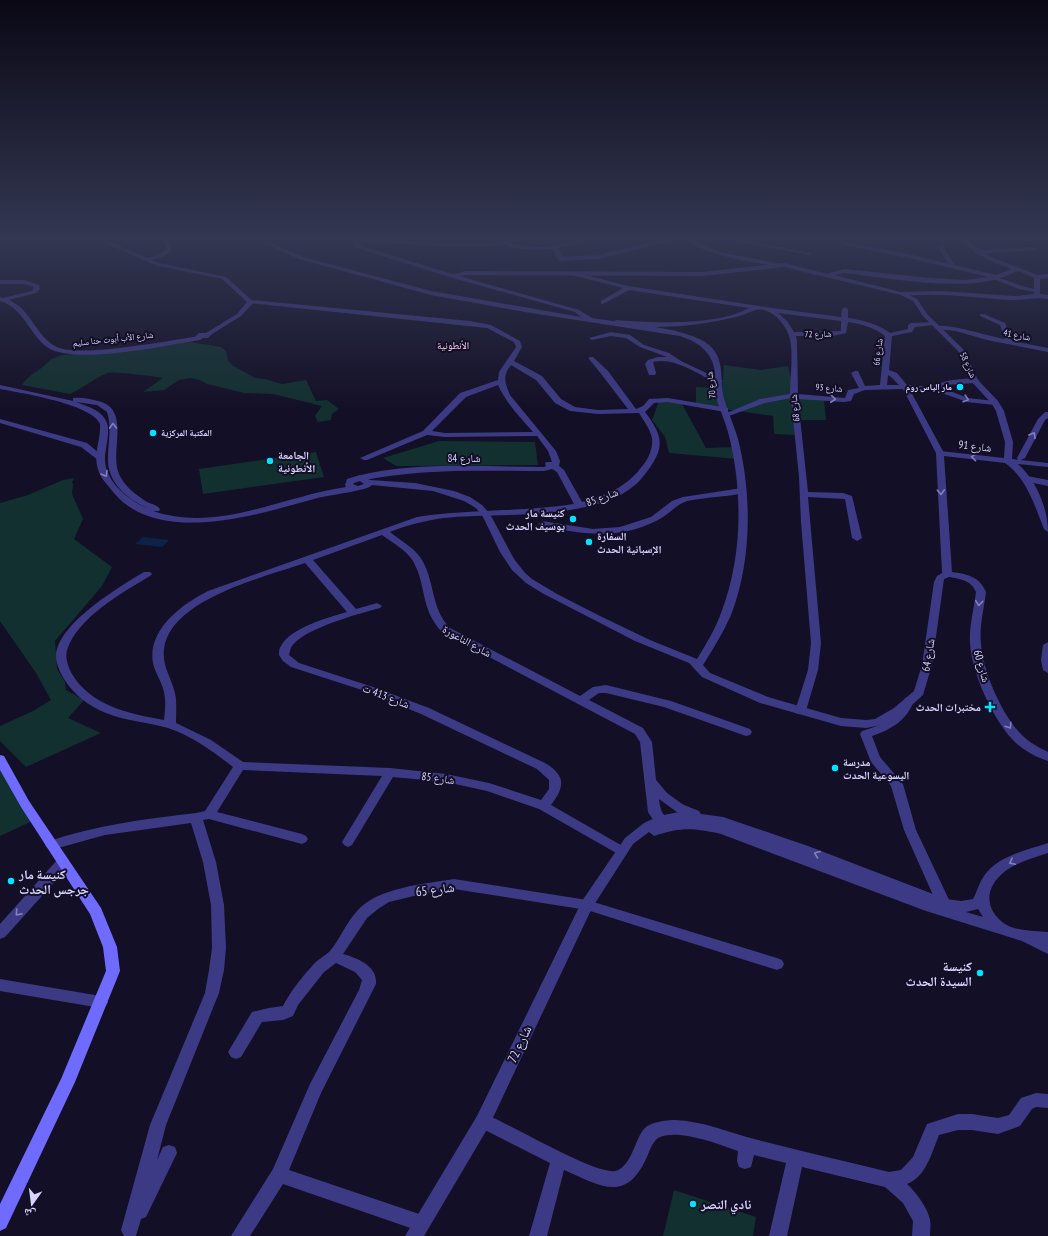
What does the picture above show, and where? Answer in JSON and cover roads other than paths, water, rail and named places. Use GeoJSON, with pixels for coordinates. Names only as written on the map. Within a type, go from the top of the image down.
{"type":"FeatureCollection","features":[{"type":"Feature","properties":{"kind":"main road"},"geometry":{"type":"LineString","coordinates":[[0,759],[25,804],[96,912],[110,947],[113,971],[67,1082],[0,1222]]}},
{"type":"Feature","properties":{"kind":"street"},"geometry":{"type":"LineString","coordinates":[[1,300],[23,295]]}},
{"type":"Feature","properties":{"kind":"street"},"geometry":{"type":"LineString","coordinates":[[243,295],[251,302],[489,326],[515,338],[519,344],[512,349]]}},
{"type":"Feature","properties":{"kind":"street","name":"شارع 70"},"geometry":{"type":"LineString","coordinates":[[440,295],[464,300],[666,332],[695,338],[705,345],[714,355],[718,369],[720,397],[734,440],[744,513],[736,577],[726,611],[716,636],[698,665]]}},
{"type":"Feature","properties":{"kind":"street"},"geometry":{"type":"LineString","coordinates":[[519,295],[577,311],[590,320],[641,324],[703,323],[741,314],[755,307]]}},
{"type":"Feature","properties":{"kind":"street"},"geometry":{"type":"LineString","coordinates":[[603,302],[616,295]]}},
{"type":"Feature","properties":{"kind":"street"},"geometry":{"type":"LineString","coordinates":[[673,295],[769,309],[816,314],[881,328],[889,336],[910,331],[912,328],[911,324],[935,325]]}},
{"type":"Feature","properties":{"kind":"street","name":"شارع 58"},"geometry":{"type":"LineString","coordinates":[[904,295],[918,302],[925,315],[961,350],[975,381],[995,403],[1000,411],[1009,442],[1021,463],[1048,529]]}},
{"type":"Feature","properties":{"kind":"street"},"geometry":{"type":"LineString","coordinates":[[955,295],[1028,298],[1034,295]]}},
{"type":"Feature","properties":{"kind":"street","name":"شارع الأب أبوت حنا سليم"},"geometry":{"type":"LineString","coordinates":[[1,300],[19,308],[41,337],[54,349],[72,353],[178,340],[202,335],[245,310],[251,302]]}},
{"type":"Feature","properties":{"kind":"street"},"geometry":{"type":"LineString","coordinates":[[769,309],[784,321],[792,334]]}},
{"type":"Feature","properties":{"kind":"street","name":"شارع 72"},"geometry":{"type":"LineString","coordinates":[[792,334],[841,333],[845,330],[845,309]]}},
{"type":"Feature","properties":{"kind":"street"},"geometry":{"type":"LineString","coordinates":[[982,315],[1003,324],[1009,342]]}},
{"type":"Feature","properties":{"kind":"street","name":"شارع 41"},"geometry":{"type":"LineString","coordinates":[[935,325],[957,328],[987,338],[1048,350]]}},
{"type":"Feature","properties":{"kind":"street"},"geometry":{"type":"LineString","coordinates":[[592,338],[611,334],[628,336],[642,346],[667,354],[678,362]]}},
{"type":"Feature","properties":{"kind":"street","name":"شارع 68"},"geometry":{"type":"LineString","coordinates":[[792,334],[794,342],[794,395],[816,642],[813,670],[801,711]]}},
{"type":"Feature","properties":{"kind":"street"},"geometry":{"type":"LineString","coordinates":[[506,335],[512,349],[510,362],[501,373],[500,382],[509,400],[539,434],[554,455],[556,461],[552,464],[560,470],[579,504]]}},
{"type":"Feature","properties":{"kind":"street","name":"شارع 66"},"geometry":{"type":"LineString","coordinates":[[884,388],[882,379],[885,371],[886,349],[889,336]]}},
{"type":"Feature","properties":{"kind":"street"},"geometry":{"type":"LineString","coordinates":[[591,358],[637,410]]}},
{"type":"Feature","properties":{"kind":"street"},"geometry":{"type":"LineString","coordinates":[[652,373],[649,364],[652,359],[666,359],[678,362],[719,381]]}},
{"type":"Feature","properties":{"kind":"street"},"geometry":{"type":"LineString","coordinates":[[510,362],[539,378],[553,397],[561,404],[573,409],[598,412],[637,410],[646,408],[652,401],[660,400],[725,413]]}},
{"type":"Feature","properties":{"kind":"street","name":"شارع 66"},"geometry":{"type":"LineString","coordinates":[[885,371],[894,375],[905,387]]}},
{"type":"Feature","properties":{"kind":"street"},"geometry":{"type":"LineString","coordinates":[[855,373],[863,388],[905,387],[937,389],[967,400],[995,403]]}},
{"type":"Feature","properties":{"kind":"street"},"geometry":{"type":"LineString","coordinates":[[937,389],[941,384],[945,383],[975,381]]}},
{"type":"Feature","properties":{"kind":"street"},"geometry":{"type":"LineString","coordinates":[[364,458],[426,432],[463,395],[500,382]]}},
{"type":"Feature","properties":{"kind":"street"},"geometry":{"type":"LineString","coordinates":[[0,386],[64,401],[93,411],[102,420],[104,427],[101,467],[106,477],[127,502],[138,509],[157,515],[184,519],[213,519],[248,514],[351,486]]}},
{"type":"Feature","properties":{"kind":"street"},"geometry":{"type":"LineString","coordinates":[[0,386],[106,406],[113,420],[112,459],[114,473],[118,480],[136,499],[148,506],[163,511],[179,515],[217,515],[258,509],[351,486]]}},
{"type":"Feature","properties":{"kind":"street"},"geometry":{"type":"LineString","coordinates":[[905,387],[940,453],[947,574]]}},
{"type":"Feature","properties":{"kind":"street","name":"شارع 93"},"geometry":{"type":"LineString","coordinates":[[725,413],[763,401],[794,395],[844,400],[848,398],[851,392],[861,390],[863,388]]}},
{"type":"Feature","properties":{"kind":"street","name":"شارع 85"},"geometry":{"type":"LineString","coordinates":[[484,512],[548,510],[601,499],[630,485],[640,475],[648,463],[656,448],[657,442],[652,427],[637,410]]}},
{"type":"Feature","properties":{"kind":"street"},"geometry":{"type":"LineString","coordinates":[[1048,415],[1042,419],[1021,463],[1048,464]]}},
{"type":"Feature","properties":{"kind":"street"},"geometry":{"type":"LineString","coordinates":[[0,421],[84,445],[101,458]]}},
{"type":"Feature","properties":{"kind":"street"},"geometry":{"type":"LineString","coordinates":[[426,432],[445,435],[539,434]]}},
{"type":"Feature","properties":{"kind":"street","name":"شارع 58"},"geometry":{"type":"LineString","coordinates":[[1009,442],[1008,461],[1021,463]]}},
{"type":"Feature","properties":{"kind":"street"},"geometry":{"type":"LineString","coordinates":[[84,445],[102,443]]}},
{"type":"Feature","properties":{"kind":"street","name":"شارع 91"},"geometry":{"type":"LineString","coordinates":[[940,453],[1008,461]]}},
{"type":"Feature","properties":{"kind":"street","name":"شارع 84"},"geometry":{"type":"LineString","coordinates":[[351,486],[353,480],[365,482],[380,478],[389,472],[423,470],[548,469],[552,464]]}},
{"type":"Feature","properties":{"kind":"street"},"geometry":{"type":"LineString","coordinates":[[1027,479],[1048,483]]}},
{"type":"Feature","properties":{"kind":"street"},"geometry":{"type":"LineString","coordinates":[[365,482],[383,487],[399,485],[444,491],[477,504],[484,512]]}},
{"type":"Feature","properties":{"kind":"street"},"geometry":{"type":"LineString","coordinates":[[542,524],[592,532],[621,530],[654,519],[675,503],[686,499],[742,491]]}},
{"type":"Feature","properties":{"kind":"street"},"geometry":{"type":"LineString","coordinates":[[804,494],[843,496],[849,498],[856,538]]}},
{"type":"Feature","properties":{"kind":"street"},"geometry":{"type":"LineString","coordinates":[[127,502],[136,499]]}},
{"type":"Feature","properties":{"kind":"street"},"geometry":{"type":"LineString","coordinates":[[170,725],[170,696],[160,669],[158,651],[167,629],[175,617],[196,600],[211,593],[406,523],[432,517],[484,512]]}},
{"type":"Feature","properties":{"kind":"street","name":"شارع 64"},"geometry":{"type":"LineString","coordinates":[[484,512],[499,543],[514,566],[528,580],[552,595],[654,646],[693,661],[698,665],[703,673],[712,678],[764,700],[841,722],[866,724],[878,722],[889,717],[919,692],[924,677],[937,590],[940,578],[947,574]]}},
{"type":"Feature","properties":{"kind":"street","name":"شارع الناعورة"},"geometry":{"type":"LineString","coordinates":[[384,532],[406,549],[417,561],[422,571],[435,619],[439,625],[460,639],[582,700],[639,731],[646,742],[656,812]]}},
{"type":"Feature","properties":{"kind":"street"},"geometry":{"type":"LineString","coordinates":[[307,558],[354,613]]}},
{"type":"Feature","properties":{"kind":"street"},"geometry":{"type":"LineString","coordinates":[[147,574],[114,594],[86,618],[71,635],[63,648],[60,658],[70,681],[78,691],[91,701],[133,717],[170,725],[197,736],[221,751],[240,766],[209,814]]}},
{"type":"Feature","properties":{"kind":"street","name":"شارع 60"},"geometry":{"type":"LineString","coordinates":[[947,574],[972,580],[980,587],[981,592],[976,650],[990,690],[1003,717],[1015,735],[1026,745],[1048,757]]}},
{"type":"Feature","properties":{"kind":"street","name":"شارع 413 ت"},"geometry":{"type":"LineString","coordinates":[[377,606],[325,622],[295,637],[284,647],[283,654],[295,665],[369,689],[425,711],[542,766],[552,772],[556,778],[556,786],[552,795],[543,806]]}},
{"type":"Feature","properties":{"kind":"street"},"geometry":{"type":"LineString","coordinates":[[1048,645],[1046,660],[1048,670]]}},
{"type":"Feature","properties":{"kind":"street"},"geometry":{"type":"LineString","coordinates":[[582,700],[597,689],[606,689],[667,704],[746,732]]}},
{"type":"Feature","properties":{"kind":"street"},"geometry":{"type":"LineString","coordinates":[[909,701],[900,718],[892,724],[866,734],[875,759],[896,784],[910,830],[944,907]]}},
{"type":"Feature","properties":{"kind":"street","name":"شارع 85"},"geometry":{"type":"LineString","coordinates":[[240,766],[390,772],[446,778],[489,787],[543,806],[624,849]]}},
{"type":"Feature","properties":{"kind":"street"},"geometry":{"type":"LineString","coordinates":[[348,842],[390,772]]}},
{"type":"Feature","properties":{"kind":"street"},"geometry":{"type":"LineString","coordinates":[[651,782],[678,808],[682,820],[674,825]]}},
{"type":"Feature","properties":{"kind":"street"},"geometry":{"type":"LineString","coordinates":[[656,812],[659,800],[704,818],[730,824],[804,849],[944,907],[969,906],[978,903],[989,879],[999,869],[1014,860],[1048,848]]}},
{"type":"Feature","properties":{"kind":"street"},"geometry":{"type":"LineString","coordinates":[[656,812],[678,808]]}},
{"type":"Feature","properties":{"kind":"street"},"geometry":{"type":"LineString","coordinates":[[656,812],[674,825]]}},
{"type":"Feature","properties":{"kind":"street","name":"شارع 72"},"geometry":{"type":"LineString","coordinates":[[418,1230],[483,1121],[587,905],[632,837],[645,828],[656,812]]}},
{"type":"Feature","properties":{"kind":"street"},"geometry":{"type":"LineString","coordinates":[[51,845],[73,836],[100,830],[196,818],[209,814],[302,839]]}},
{"type":"Feature","properties":{"kind":"street"},"geometry":{"type":"LineString","coordinates":[[129,1233],[158,1125],[207,1006],[217,974],[220,915],[207,849],[196,818]]}},
{"type":"Feature","properties":{"kind":"street"},"geometry":{"type":"LineString","coordinates":[[624,849],[663,826],[674,825],[707,827],[723,830],[1022,935],[1048,948]]}},
{"type":"Feature","properties":{"kind":"street"},"geometry":{"type":"LineString","coordinates":[[0,933],[63,863]]}},
{"type":"Feature","properties":{"kind":"street","name":"شارع 65"},"geometry":{"type":"LineString","coordinates":[[236,1052],[257,1017],[269,1014],[283,1014],[288,1011],[319,968],[334,956],[362,914],[373,905],[386,898],[424,888],[454,884],[587,905],[776,964]]}},
{"type":"Feature","properties":{"kind":"street"},"geometry":{"type":"LineString","coordinates":[[982,896],[983,905],[987,914],[994,922],[1006,930]]}},
{"type":"Feature","properties":{"kind":"street"},"geometry":{"type":"LineString","coordinates":[[1022,935],[1048,938]]}},
{"type":"Feature","properties":{"kind":"street"},"geometry":{"type":"LineString","coordinates":[[240,1236],[279,1175],[315,1089],[364,995],[369,982],[366,972],[357,966],[334,956]]}},
{"type":"Feature","properties":{"kind":"street"},"geometry":{"type":"LineString","coordinates":[[0,985],[101,1002]]}},
{"type":"Feature","properties":{"kind":"street"},"geometry":{"type":"LineString","coordinates":[[483,1121],[559,1159],[605,1179],[618,1179],[628,1173],[636,1162],[649,1135],[665,1128],[678,1127],[697,1131],[746,1153],[796,1157],[889,1180],[905,1177],[919,1163],[933,1128],[958,1122],[972,1122],[998,1126],[1014,1121],[1028,1103],[1036,1100],[1048,1101]]}},
{"type":"Feature","properties":{"kind":"street"},"geometry":{"type":"LineString","coordinates":[[129,1233],[169,1153]]}},
{"type":"Feature","properties":{"kind":"street"},"geometry":{"type":"LineString","coordinates":[[778,1236],[796,1157]]}},
{"type":"Feature","properties":{"kind":"street"},"geometry":{"type":"LineString","coordinates":[[538,1236],[559,1159]]}},
{"type":"Feature","properties":{"kind":"street"},"geometry":{"type":"LineString","coordinates":[[279,1175],[318,1187],[418,1230]]}},
{"type":"Feature","properties":{"kind":"street"},"geometry":{"type":"LineString","coordinates":[[889,1180],[909,1197],[922,1220],[921,1236]]}},
{"type":"Feature","properties":{"kind":"water"},"geometry":{"type":"Polygon","coordinates":[[[143,537],[169,540],[162,547],[135,544],[143,537]]]}},
{"type":"Feature","properties":{"kind":"place","name":"مار إلياس روم"},"geometry":{"type":"Point","coordinates":[960,387]}},
{"type":"Feature","properties":{"kind":"place","name":"المكتبة المركزية"},"geometry":{"type":"Point","coordinates":[153,433]}},
{"type":"Feature","properties":{"kind":"place","name":"الجامعة الأنطونية"},"geometry":{"type":"Point","coordinates":[270,461]}},
{"type":"Feature","properties":{"kind":"place","name":"كنيسة مار يوسيف الحدث"},"geometry":{"type":"Point","coordinates":[573,519]}},
{"type":"Feature","properties":{"kind":"place","name":"السفارة الإسبانية الحدث"},"geometry":{"type":"Point","coordinates":[589,542]}},
{"type":"Feature","properties":{"kind":"place","name":"مختبرات الحدث"},"geometry":{"type":"Point","coordinates":[990,707]}},
{"type":"Feature","properties":{"kind":"place","name":"مدرسة اليسوعية الحدت"},"geometry":{"type":"Point","coordinates":[835,768]}},
{"type":"Feature","properties":{"kind":"place","name":"كنيسة مار جرجس الحدث"},"geometry":{"type":"Point","coordinates":[11,881]}},
{"type":"Feature","properties":{"kind":"place","name":"كنيسة السيدة الحدث"},"geometry":{"type":"Point","coordinates":[980,973]}},
{"type":"Feature","properties":{"kind":"place","name":"نادي النصر"},"geometry":{"type":"Point","coordinates":[693,1204]}},
{"type":"Feature","properties":{"kind":"district","name":"الأنطونية"},"geometry":{"type":"Point","coordinates":[453,345]}}]}
